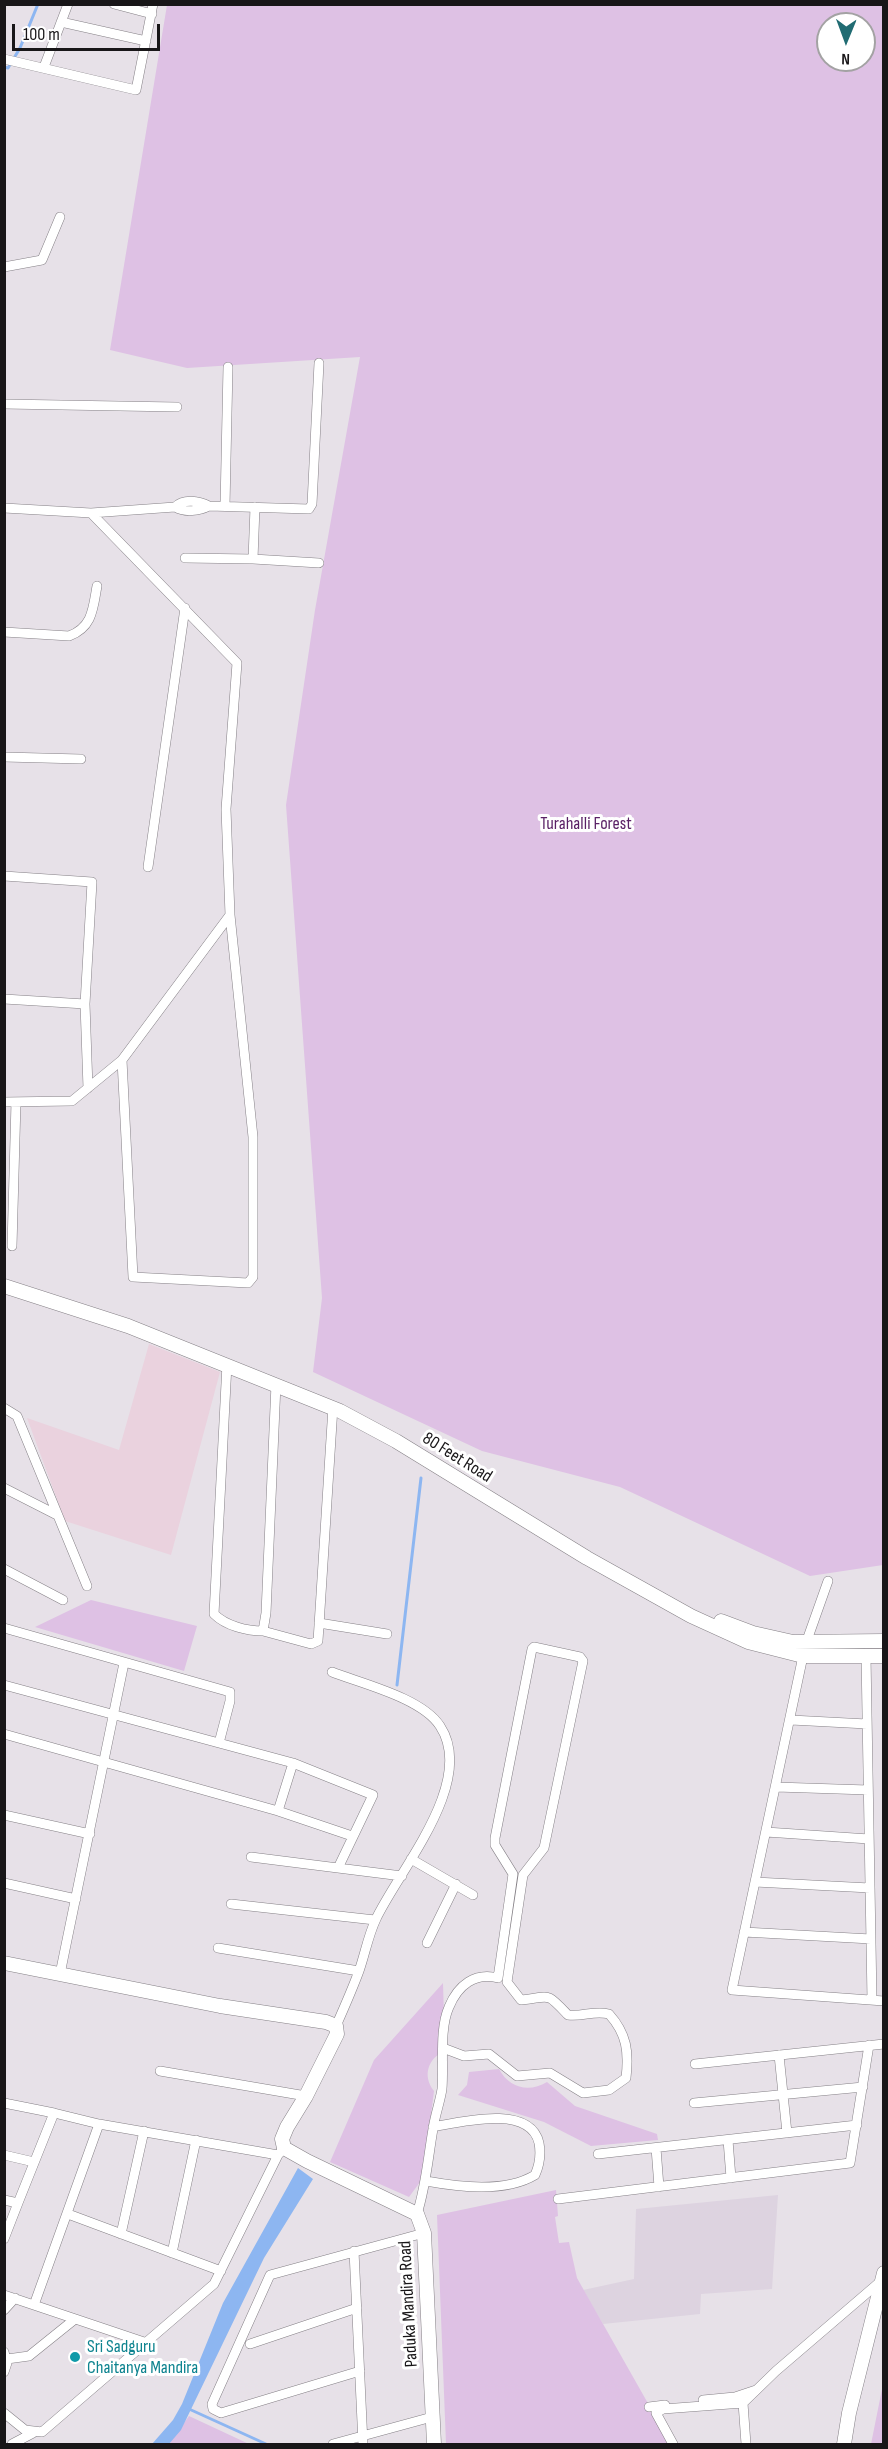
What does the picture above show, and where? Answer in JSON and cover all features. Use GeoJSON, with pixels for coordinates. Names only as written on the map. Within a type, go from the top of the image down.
{"type":"FeatureCollection","features":[{"type":"Feature","properties":{"kind":"main road","name":"80 Feet Road"},"geometry":{"type":"LineString","coordinates":[[4,1279],[130,1319],[336,1400],[399,1435],[647,1587]]}},
{"type":"Feature","properties":{"kind":"main road","name":"80 Feet Road"},"geometry":{"type":"LineString","coordinates":[[4,1286],[128,1326],[333,1407],[396,1441],[587,1558],[695,1610],[805,1650],[884,1656]]}},
{"type":"Feature","properties":{"kind":"main road","name":"80 Feet Road"},"geometry":{"type":"LineString","coordinates":[[805,1650],[884,1641]]}},
{"type":"Feature","properties":{"kind":"main road"},"geometry":{"type":"LineString","coordinates":[[4,1963],[220,2006],[326,2022],[336,2026],[337,2034],[306,2096],[287,2127],[282,2139],[281,2151]]}},
{"type":"Feature","properties":{"kind":"main road","name":"Paduka Mandira Road"},"geometry":{"type":"LineString","coordinates":[[281,2151],[417,2214],[424,2233],[434,2445]]}},
{"type":"Feature","properties":{"kind":"main road"},"geometry":{"type":"LineString","coordinates":[[844,2445],[849,2413],[882,2277]]}},
{"type":"Feature","properties":{"kind":"street"},"geometry":{"type":"LineString","coordinates":[[44,67],[68,4]]}},
{"type":"Feature","properties":{"kind":"street"},"geometry":{"type":"LineString","coordinates":[[4,59],[136,90],[152,9],[114,4]]}},
{"type":"Feature","properties":{"kind":"street"},"geometry":{"type":"LineString","coordinates":[[61,22],[146,41]]}},
{"type":"Feature","properties":{"kind":"street"},"geometry":{"type":"LineString","coordinates":[[4,267],[42,260],[60,217]]}},
{"type":"Feature","properties":{"kind":"street"},"geometry":{"type":"LineString","coordinates":[[4,508],[91,513],[175,507],[184,502],[201,502],[209,506],[309,509],[312,504],[319,363]]}},
{"type":"Feature","properties":{"kind":"street"},"geometry":{"type":"LineString","coordinates":[[225,506],[228,367]]}},
{"type":"Feature","properties":{"kind":"street"},"geometry":{"type":"LineString","coordinates":[[4,404],[177,407]]}},
{"type":"Feature","properties":{"kind":"street"},"geometry":{"type":"LineString","coordinates":[[253,559],[255,507]]}},
{"type":"Feature","properties":{"kind":"street"},"geometry":{"type":"LineString","coordinates":[[91,513],[186,608],[237,663],[226,809],[230,915],[253,1137],[253,1277],[248,1283],[133,1277],[122,1060]]}},
{"type":"Feature","properties":{"kind":"street"},"geometry":{"type":"LineString","coordinates":[[185,558],[319,563]]}},
{"type":"Feature","properties":{"kind":"street"},"geometry":{"type":"LineString","coordinates":[[4,632],[69,636],[76,634],[86,627],[92,615],[97,586]]}},
{"type":"Feature","properties":{"kind":"street"},"geometry":{"type":"LineString","coordinates":[[148,867],[186,608]]}},
{"type":"Feature","properties":{"kind":"street"},"geometry":{"type":"LineString","coordinates":[[4,757],[81,759]]}},
{"type":"Feature","properties":{"kind":"street"},"geometry":{"type":"LineString","coordinates":[[4,876],[92,882],[85,1004],[88,1088]]}},
{"type":"Feature","properties":{"kind":"street"},"geometry":{"type":"LineString","coordinates":[[4,1102],[72,1101],[122,1060],[230,915]]}},
{"type":"Feature","properties":{"kind":"street"},"geometry":{"type":"LineString","coordinates":[[4,999],[85,1004]]}},
{"type":"Feature","properties":{"kind":"street"},"geometry":{"type":"LineString","coordinates":[[12,1246],[16,1102]]}},
{"type":"Feature","properties":{"kind":"street"},"geometry":{"type":"LineString","coordinates":[[226,1364],[214,1614],[221,1621],[252,1631],[264,1631],[315,1643],[318,1641],[333,1407]]}},
{"type":"Feature","properties":{"kind":"street"},"geometry":{"type":"LineString","coordinates":[[264,1631],[276,1384]]}},
{"type":"Feature","properties":{"kind":"street"},"geometry":{"type":"LineString","coordinates":[[4,1408],[17,1416],[87,1586]]}},
{"type":"Feature","properties":{"kind":"street"},"geometry":{"type":"LineString","coordinates":[[4,1488],[57,1515]]}},
{"type":"Feature","properties":{"kind":"street"},"geometry":{"type":"LineString","coordinates":[[4,1569],[63,1600]]}},
{"type":"Feature","properties":{"kind":"street"},"geometry":{"type":"LineString","coordinates":[[828,1581],[805,1650],[732,1990],[884,2001]]}},
{"type":"Feature","properties":{"kind":"street"},"geometry":{"type":"LineString","coordinates":[[319,1623],[387,1634]]}},
{"type":"Feature","properties":{"kind":"street"},"geometry":{"type":"LineString","coordinates":[[4,1628],[124,1663],[209,1684],[230,1692],[230,1701],[219,1743]]}},
{"type":"Feature","properties":{"kind":"street"},"geometry":{"type":"LineString","coordinates":[[443,2048],[464,2056],[489,2054],[517,2076],[550,2073],[583,2093],[609,2090],[626,2078],[629,2050],[620,2028],[609,2014],[592,2011],[578,2016],[568,2015],[556,2000],[548,1996],[521,2000],[507,1982],[505,1963],[515,1901],[523,1875],[544,1848],[583,1661],[580,1657],[534,1647],[495,1838],[495,1845],[513,1874],[515,1901]]}},
{"type":"Feature","properties":{"kind":"street"},"geometry":{"type":"LineString","coordinates":[[866,1656],[872,2000]]}},
{"type":"Feature","properties":{"kind":"street"},"geometry":{"type":"LineString","coordinates":[[60,1974],[124,1663]]}},
{"type":"Feature","properties":{"kind":"street"},"geometry":{"type":"LineString","coordinates":[[332,1672],[412,1702],[429,1713],[441,1726],[448,1745],[448,1781],[444,1797],[402,1876],[375,1920],[359,1971],[336,2026]]}},
{"type":"Feature","properties":{"kind":"street"},"geometry":{"type":"LineString","coordinates":[[4,1685],[293,1763],[373,1795],[338,1868]]}},
{"type":"Feature","properties":{"kind":"street"},"geometry":{"type":"LineString","coordinates":[[791,1720],[867,1724]]}},
{"type":"Feature","properties":{"kind":"street"},"geometry":{"type":"LineString","coordinates":[[4,1734],[278,1811],[352,1836]]}},
{"type":"Feature","properties":{"kind":"street"},"geometry":{"type":"LineString","coordinates":[[278,1811],[293,1763]]}},
{"type":"Feature","properties":{"kind":"street"},"geometry":{"type":"LineString","coordinates":[[776,1787],[868,1790]]}},
{"type":"Feature","properties":{"kind":"street"},"geometry":{"type":"LineString","coordinates":[[4,1815],[90,1834]]}},
{"type":"Feature","properties":{"kind":"street"},"geometry":{"type":"LineString","coordinates":[[766,1832],[869,1839]]}},
{"type":"Feature","properties":{"kind":"street"},"geometry":{"type":"LineString","coordinates":[[251,1857],[402,1876]]}},
{"type":"Feature","properties":{"kind":"street"},"geometry":{"type":"LineString","coordinates":[[411,1859],[474,1894]]}},
{"type":"Feature","properties":{"kind":"street"},"geometry":{"type":"LineString","coordinates":[[755,1882],[870,1888]]}},
{"type":"Feature","properties":{"kind":"street"},"geometry":{"type":"LineString","coordinates":[[4,1883],[76,1899]]}},
{"type":"Feature","properties":{"kind":"street"},"geometry":{"type":"LineString","coordinates":[[427,1943],[456,1884]]}},
{"type":"Feature","properties":{"kind":"street"},"geometry":{"type":"LineString","coordinates":[[231,1904],[375,1920]]}},
{"type":"Feature","properties":{"kind":"street"},"geometry":{"type":"LineString","coordinates":[[744,1932],[870,1939]]}},
{"type":"Feature","properties":{"kind":"street"},"geometry":{"type":"LineString","coordinates":[[218,1948],[359,1971]]}},
{"type":"Feature","properties":{"kind":"street"},"geometry":{"type":"LineString","coordinates":[[417,2214],[426,2181],[433,2127],[442,2090],[443,2048],[448,2007],[470,1980],[484,1974],[498,1978],[505,1963]]}},
{"type":"Feature","properties":{"kind":"street"},"geometry":{"type":"LineString","coordinates":[[695,2064],[884,2044]]}},
{"type":"Feature","properties":{"kind":"street"},"geometry":{"type":"LineString","coordinates":[[558,2199],[850,2163],[869,2045]]}},
{"type":"Feature","properties":{"kind":"street"},"geometry":{"type":"LineString","coordinates":[[779,2055],[787,2133]]}},
{"type":"Feature","properties":{"kind":"street"},"geometry":{"type":"LineString","coordinates":[[160,2071],[306,2096]]}},
{"type":"Feature","properties":{"kind":"street"},"geometry":{"type":"LineString","coordinates":[[694,2103],[863,2087]]}},
{"type":"Feature","properties":{"kind":"street"},"geometry":{"type":"LineString","coordinates":[[4,2103],[99,2124],[281,2151],[214,2284],[42,2432],[33,2433],[12,2445]]}},
{"type":"Feature","properties":{"kind":"street"},"geometry":{"type":"LineString","coordinates":[[4,2239],[54,2113]]}},
{"type":"Feature","properties":{"kind":"street"},"geometry":{"type":"LineString","coordinates":[[426,2181],[473,2187],[516,2182],[535,2175],[540,2154],[535,2133],[526,2125],[509,2119],[472,2120],[433,2127]]}},
{"type":"Feature","properties":{"kind":"street"},"geometry":{"type":"LineString","coordinates":[[34,2305],[99,2124]]}},
{"type":"Feature","properties":{"kind":"street"},"geometry":{"type":"LineString","coordinates":[[598,2154],[857,2125]]}},
{"type":"Feature","properties":{"kind":"street"},"geometry":{"type":"LineString","coordinates":[[121,2234],[144,2131]]}},
{"type":"Feature","properties":{"kind":"street"},"geometry":{"type":"LineString","coordinates":[[172,2253],[196,2140]]}},
{"type":"Feature","properties":{"kind":"street"},"geometry":{"type":"LineString","coordinates":[[728,2140],[730,2178]]}},
{"type":"Feature","properties":{"kind":"street"},"geometry":{"type":"LineString","coordinates":[[656,2148],[659,2187]]}},
{"type":"Feature","properties":{"kind":"street"},"geometry":{"type":"LineString","coordinates":[[4,2155],[34,2162]]}},
{"type":"Feature","properties":{"kind":"street"},"geometry":{"type":"LineString","coordinates":[[4,2200],[18,2203]]}},
{"type":"Feature","properties":{"kind":"street"},"geometry":{"type":"LineString","coordinates":[[68,2214],[221,2271]]}},
{"type":"Feature","properties":{"kind":"street"},"geometry":{"type":"LineString","coordinates":[[360,2371],[221,2413],[213,2409],[212,2404],[270,2276],[424,2233]]}},
{"type":"Feature","properties":{"kind":"street"},"geometry":{"type":"LineString","coordinates":[[354,2251],[363,2440]]}},
{"type":"Feature","properties":{"kind":"street"},"geometry":{"type":"LineString","coordinates":[[673,2445],[656,2413],[663,2409],[743,2403],[882,2277]]}},
{"type":"Feature","properties":{"kind":"street"},"geometry":{"type":"LineString","coordinates":[[4,2295],[144,2342]]}},
{"type":"Feature","properties":{"kind":"street"},"geometry":{"type":"LineString","coordinates":[[4,2310],[15,2298]]}},
{"type":"Feature","properties":{"kind":"street"},"geometry":{"type":"LineString","coordinates":[[250,2344],[357,2308]]}},
{"type":"Feature","properties":{"kind":"street"},"geometry":{"type":"LineString","coordinates":[[4,2372],[6,2355],[29,2356],[75,2319]]}},
{"type":"Feature","properties":{"kind":"street"},"geometry":{"type":"LineString","coordinates":[[649,2407],[735,2397],[756,2390]]}},
{"type":"Feature","properties":{"kind":"street"},"geometry":{"type":"LineString","coordinates":[[743,2403],[746,2445]]}},
{"type":"Feature","properties":{"kind":"street"},"geometry":{"type":"LineString","coordinates":[[4,2413],[33,2433]]}},
{"type":"Feature","properties":{"kind":"street"},"geometry":{"type":"LineString","coordinates":[[333,2445],[363,2440],[432,2417]]}},
{"type":"Feature","properties":{"kind":"shaded area"},"geometry":{"type":"Polygon","coordinates":[[[149,1344],[220,1372],[171,1555],[65,1521],[27,1418],[119,1450],[149,1344]]]}},
{"type":"Feature","properties":{"kind":"shaded area"},"geometry":{"type":"Polygon","coordinates":[[[778,2195],[772,2289],[701,2294],[700,2314],[603,2324],[583,2290],[634,2279],[636,2209],[778,2195]]]}},
{"type":"Feature","properties":{"kind":"green space","name":"Turahalli Forest"},"geometry":{"type":"Polygon","coordinates":[[[167,5],[883,5],[883,1565],[810,1576],[620,1487],[482,1451],[313,1372],[322,1298],[286,805],[315,610],[360,357],[187,368],[110,350],[167,5]]]}},
{"type":"Feature","properties":{"kind":"green space"},"geometry":{"type":"Polygon","coordinates":[[[91,1600],[197,1626],[184,1671],[35,1627],[91,1600]]]}},
{"type":"Feature","properties":{"kind":"green space"},"geometry":{"type":"Polygon","coordinates":[[[443,1983],[445,2051],[434,2058],[429,2068],[428,2079],[434,2091],[423,2178],[409,2197],[330,2162],[374,2060],[443,1983]]]}},
{"type":"Feature","properties":{"kind":"green space"},"geometry":{"type":"Polygon","coordinates":[[[499,2069],[508,2081],[520,2087],[533,2087],[547,2082],[575,2106],[657,2134],[658,2140],[591,2146],[544,2122],[458,2095],[467,2085],[469,2072],[499,2069]]]}},
{"type":"Feature","properties":{"kind":"green space"},"geometry":{"type":"Polygon","coordinates":[[[556,2190],[558,2216],[555,2217],[559,2243],[569,2242],[577,2278],[671,2444],[446,2444],[437,2215],[556,2190]]]}},
{"type":"Feature","properties":{"kind":"green space"},"geometry":{"type":"Polygon","coordinates":[[[883,2384],[883,2444],[871,2444],[883,2384]]]}},
{"type":"Feature","properties":{"kind":"green space"},"geometry":{"type":"Polygon","coordinates":[[[189,2416],[249,2444],[169,2444],[189,2416]]]}},
{"type":"Feature","properties":{"kind":"water"},"geometry":{"type":"Polygon","coordinates":[[[298,2168],[313,2179],[264,2258],[181,2430],[169,2444],[152,2444],[173,2420],[182,2404],[223,2303],[298,2168]]]}},
{"type":"Feature","properties":{"kind":"waterway"},"geometry":{"type":"LineString","coordinates":[[4,67],[8,68],[20,48],[38,4]]}},
{"type":"Feature","properties":{"kind":"waterway"},"geometry":{"type":"LineString","coordinates":[[397,1685],[421,1478]]}},
{"type":"Feature","properties":{"kind":"waterway"},"geometry":{"type":"LineString","coordinates":[[189,2409],[266,2444]]}},
{"type":"Feature","properties":{"kind":"place","name":"Sri Sadguru Chaitanya Mandira"},"geometry":{"type":"Point","coordinates":[75,2357]}}]}
